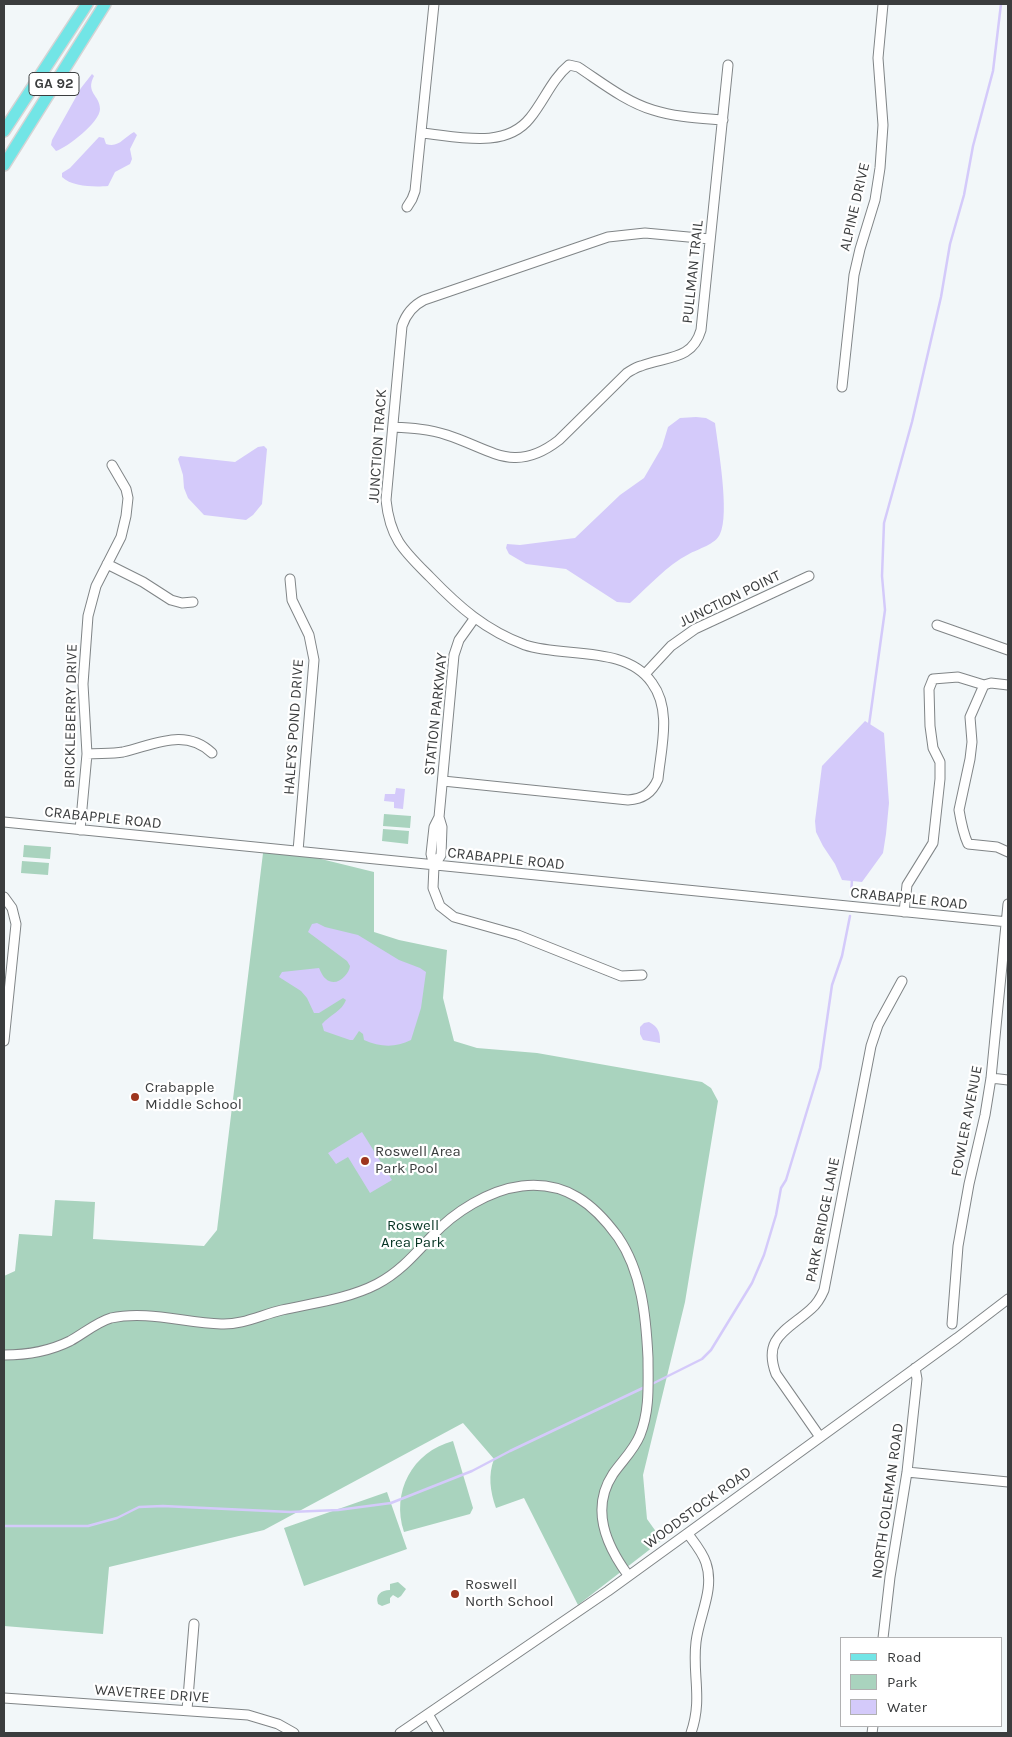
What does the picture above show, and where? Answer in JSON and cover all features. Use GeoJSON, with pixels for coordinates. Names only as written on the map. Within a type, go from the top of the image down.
{"type":"FeatureCollection","features":[{"type":"Feature","properties":{"kind":"main road","name":"GA 92"},"geometry":{"type":"LineString","coordinates":[[4,131],[87,4]]}},
{"type":"Feature","properties":{"kind":"main road","name":"GA 92"},"geometry":{"type":"LineString","coordinates":[[4,165],[105,4]]}},
{"type":"Feature","properties":{"kind":"street"},"geometry":{"type":"LineString","coordinates":[[407,207],[415,191],[434,4]]}},
{"type":"Feature","properties":{"kind":"street","name":"ALPINE DRIVE"},"geometry":{"type":"LineString","coordinates":[[842,387],[854,275],[874,200],[880,168],[883,125],[878,58],[883,4]]}},
{"type":"Feature","properties":{"kind":"street"},"geometry":{"type":"LineString","coordinates":[[421,133],[485,139],[510,134],[530,119],[557,77],[569,65],[578,67],[630,100],[651,110],[673,115],[723,120]]}},
{"type":"Feature","properties":{"kind":"street","name":"PULLMAN TRAIL"},"geometry":{"type":"LineString","coordinates":[[393,427],[444,434],[493,454],[506,457],[528,457],[548,449],[559,440],[627,373],[642,366],[682,354],[695,344],[701,330],[728,65]]}},
{"type":"Feature","properties":{"kind":"street","name":"JUNCTION TRACK"},"geometry":{"type":"LineString","coordinates":[[443,781],[628,800],[638,799],[648,794],[658,779],[664,717],[659,694],[645,674],[632,664],[618,659],[554,652],[526,645],[500,634],[474,619],[453,602],[407,554],[392,531],[386,500],[402,326],[408,313],[418,303],[608,237],[645,233],[710,239]]}},
{"type":"Feature","properties":{"kind":"street","name":"BRICKLEBERRY DRIVE"},"geometry":{"type":"LineString","coordinates":[[80,830],[87,754],[83,684],[88,616],[96,586],[120,537],[126,516],[128,498],[126,489],[112,464]]}},
{"type":"Feature","properties":{"kind":"street"},"geometry":{"type":"LineString","coordinates":[[107,564],[143,582],[171,600],[182,603],[193,602]]}},
{"type":"Feature","properties":{"kind":"street","name":"JUNCTION POINT"},"geometry":{"type":"LineString","coordinates":[[645,674],[671,646],[695,628],[809,576]]}},
{"type":"Feature","properties":{"kind":"street","name":"HALEYS POND DRIVE"},"geometry":{"type":"LineString","coordinates":[[290,579],[292,600],[309,635],[314,660],[298,851]]}},
{"type":"Feature","properties":{"kind":"street","name":"STATION PARKWAY"},"geometry":{"type":"LineString","coordinates":[[474,619],[459,640],[454,655],[439,817],[442,827],[441,855],[434,866],[432,880],[434,895],[440,906],[454,917],[518,935],[621,976],[642,975]]}},
{"type":"Feature","properties":{"kind":"street"},"geometry":{"type":"LineString","coordinates":[[937,625],[1008,650]]}},
{"type":"Feature","properties":{"kind":"street"},"geometry":{"type":"LineString","coordinates":[[904,912],[907,884],[933,843],[940,779],[940,762],[933,748],[930,726],[928,689],[933,679],[958,678],[984,685],[992,683],[1008,686]]}},
{"type":"Feature","properties":{"kind":"street"},"geometry":{"type":"LineString","coordinates":[[984,685],[970,717],[972,742],[959,810],[968,844],[997,847],[1008,852]]}},
{"type":"Feature","properties":{"kind":"street"},"geometry":{"type":"LineString","coordinates":[[87,754],[121,752],[159,741],[179,739],[198,742],[212,753]]}},
{"type":"Feature","properties":{"kind":"street","name":"CRABAPPLE ROAD"},"geometry":{"type":"LineString","coordinates":[[4,822],[1007,922]]}},
{"type":"Feature","properties":{"kind":"street"},"geometry":{"type":"LineString","coordinates":[[4,897],[12,908],[16,924],[7,981],[4,1041]]}},
{"type":"Feature","properties":{"kind":"street","name":"FOWLER AVENUE"},"geometry":{"type":"LineString","coordinates":[[952,1324],[958,1246],[991,1078],[1008,904]]}},
{"type":"Feature","properties":{"kind":"street","name":"PARK BRIDGE LANE"},"geometry":{"type":"LineString","coordinates":[[820,1437],[776,1374],[772,1363],[772,1350],[780,1334],[813,1308],[824,1290],[871,1046],[878,1025],[902,981]]}},
{"type":"Feature","properties":{"kind":"street"},"geometry":{"type":"LineString","coordinates":[[991,1078],[1008,1080]]}},
{"type":"Feature","properties":{"kind":"street"},"geometry":{"type":"LineString","coordinates":[[4,1354],[29,1354],[59,1345],[109,1319],[139,1316],[234,1324],[360,1292],[394,1274],[447,1222],[487,1197],[513,1188],[526,1186],[550,1187],[562,1190],[593,1207],[608,1223],[623,1245],[633,1267],[643,1298],[649,1386],[646,1409],[639,1436],[633,1449],[608,1483],[604,1494],[602,1510],[603,1529],[607,1539],[628,1575]]}},
{"type":"Feature","properties":{"kind":"street","name":"WOODSTOCK ROAD"},"geometry":{"type":"LineString","coordinates":[[400,1733],[688,1534],[1008,1299]]}},
{"type":"Feature","properties":{"kind":"street","name":"NORTH COLEMAN ROAD"},"geometry":{"type":"LineString","coordinates":[[883,1637],[890,1577],[907,1472],[918,1379],[915,1368]]}},
{"type":"Feature","properties":{"kind":"street"},"geometry":{"type":"LineString","coordinates":[[907,1472],[1008,1482]]}},
{"type":"Feature","properties":{"kind":"street"},"geometry":{"type":"LineString","coordinates":[[688,1534],[706,1563],[708,1577],[708,1591],[696,1641],[698,1706],[691,1733]]}},
{"type":"Feature","properties":{"kind":"street"},"geometry":{"type":"LineString","coordinates":[[187,1710],[194,1624]]}},
{"type":"Feature","properties":{"kind":"street","name":"WAVETREE DRIVE"},"geometry":{"type":"LineString","coordinates":[[4,1698],[248,1715],[278,1724],[294,1733]]}},
{"type":"Feature","properties":{"kind":"street"},"geometry":{"type":"LineString","coordinates":[[428,1714],[439,1733]]}},
{"type":"Feature","properties":{"kind":"green space"},"geometry":{"type":"Polygon","coordinates":[[[384,814],[411,816],[410,828],[383,826],[384,814]]]}},
{"type":"Feature","properties":{"kind":"green space"},"geometry":{"type":"Polygon","coordinates":[[[383,829],[409,831],[408,844],[382,841],[383,829]]]}},
{"type":"Feature","properties":{"kind":"green space"},"geometry":{"type":"Polygon","coordinates":[[[24,845],[51,847],[50,859],[23,857],[24,845]]]}},
{"type":"Feature","properties":{"kind":"green space","name":"Roswell Area Park"},"geometry":{"type":"Polygon","coordinates":[[[264,845],[374,872],[374,932],[399,940],[447,950],[443,998],[454,1041],[477,1048],[537,1053],[702,1082],[711,1088],[718,1101],[685,1302],[643,1475],[647,1519],[662,1540],[578,1605],[524,1498],[496,1508],[490,1483],[494,1459],[463,1423],[264,1530],[109,1567],[103,1634],[4,1626],[4,1276],[15,1271],[19,1234],[52,1236],[55,1200],[95,1202],[93,1239],[204,1246],[217,1230],[264,845]]]}},
{"type":"Feature","properties":{"kind":"green space"},"geometry":{"type":"Polygon","coordinates":[[[22,861],[49,863],[48,875],[21,873],[22,861]]]}},
{"type":"Feature","properties":{"kind":"green space"},"geometry":{"type":"Polygon","coordinates":[[[453,1441],[473,1508],[470,1514],[404,1532],[400,1502],[408,1476],[426,1454],[439,1446],[453,1441]]]}},
{"type":"Feature","properties":{"kind":"green space"},"geometry":{"type":"Polygon","coordinates":[[[387,1492],[407,1549],[304,1586],[284,1528],[387,1492]]]}},
{"type":"Feature","properties":{"kind":"green space"},"geometry":{"type":"Polygon","coordinates":[[[398,1582],[406,1589],[401,1596],[398,1598],[393,1595],[390,1598],[390,1603],[382,1606],[378,1604],[377,1598],[380,1594],[390,1590],[390,1584],[398,1582]]]}},
{"type":"Feature","properties":{"kind":"water"},"geometry":{"type":"Polygon","coordinates":[[[92,74],[94,76],[91,86],[98,100],[99,114],[82,134],[68,145],[56,151],[51,145],[52,140],[81,88],[92,74]]]}},
{"type":"Feature","properties":{"kind":"water"},"geometry":{"type":"Polygon","coordinates":[[[134,132],[137,135],[130,149],[132,159],[130,164],[115,172],[108,186],[78,185],[62,177],[62,173],[70,168],[99,137],[104,138],[106,144],[114,145],[134,132]]]}},
{"type":"Feature","properties":{"kind":"water"},"geometry":{"type":"Polygon","coordinates":[[[680,418],[706,418],[715,423],[721,463],[724,512],[720,534],[715,541],[673,564],[630,603],[617,602],[566,569],[526,564],[509,554],[506,548],[507,544],[520,545],[575,538],[620,495],[644,478],[662,447],[668,427],[680,418]]]}},
{"type":"Feature","properties":{"kind":"water"},"geometry":{"type":"Polygon","coordinates":[[[264,446],[267,449],[262,504],[246,520],[204,515],[188,498],[178,459],[180,456],[235,462],[258,447],[264,446]]]}},
{"type":"Feature","properties":{"kind":"water"},"geometry":{"type":"Polygon","coordinates":[[[865,721],[884,733],[889,803],[883,853],[862,882],[842,880],[816,832],[815,821],[822,766],[865,721]]]}},
{"type":"Feature","properties":{"kind":"water"},"geometry":{"type":"Polygon","coordinates":[[[396,788],[405,789],[403,809],[394,808],[394,802],[384,801],[385,794],[395,794],[396,788]]]}},
{"type":"Feature","properties":{"kind":"water"},"geometry":{"type":"Polygon","coordinates":[[[317,923],[325,927],[358,935],[399,960],[426,972],[421,1008],[411,1040],[399,1044],[382,1045],[364,1040],[363,1034],[359,1031],[353,1040],[350,1040],[324,1031],[322,1024],[342,1007],[346,1000],[343,998],[319,1013],[314,1013],[307,998],[301,991],[279,977],[282,972],[319,968],[325,978],[330,981],[338,981],[345,976],[350,966],[347,961],[308,932],[312,924],[317,923]]]}},
{"type":"Feature","properties":{"kind":"water"},"geometry":{"type":"Polygon","coordinates":[[[649,1022],[658,1031],[660,1043],[643,1040],[640,1034],[640,1027],[644,1023],[649,1022]]]}},
{"type":"Feature","properties":{"kind":"water","name":"Roswell Area Park Pool"},"geometry":{"type":"Polygon","coordinates":[[[362,1132],[392,1180],[370,1193],[348,1157],[336,1164],[328,1153],[362,1132]]]}},
{"type":"Feature","properties":{"kind":"waterway"},"geometry":{"type":"LineString","coordinates":[[869,725],[885,610],[882,576],[884,523],[912,422],[941,297],[950,244],[964,195],[973,146],[993,71],[1001,4]]}},
{"type":"Feature","properties":{"kind":"waterway"},"geometry":{"type":"LineString","coordinates":[[851,897],[852,879]]}},
{"type":"Feature","properties":{"kind":"waterway"},"geometry":{"type":"LineString","coordinates":[[650,1385],[702,1359],[711,1350],[752,1283],[764,1255],[776,1215],[781,1188],[786,1180],[820,1068],[832,985],[842,956],[850,916]]}},
{"type":"Feature","properties":{"kind":"waterway"},"geometry":{"type":"LineString","coordinates":[[4,1526],[88,1526],[117,1518],[139,1507],[163,1506],[290,1512],[338,1510],[391,1503],[472,1471],[645,1387]]}},
{"type":"Feature","properties":{"kind":"place","name":"Crabapple Middle School"},"geometry":{"type":"Point","coordinates":[135,1097]}},
{"type":"Feature","properties":{"kind":"place","name":"Roswell Area Park Pool"},"geometry":{"type":"Point","coordinates":[365,1161]}},
{"type":"Feature","properties":{"kind":"place","name":"Roswell North School"},"geometry":{"type":"Point","coordinates":[455,1594]}}]}
